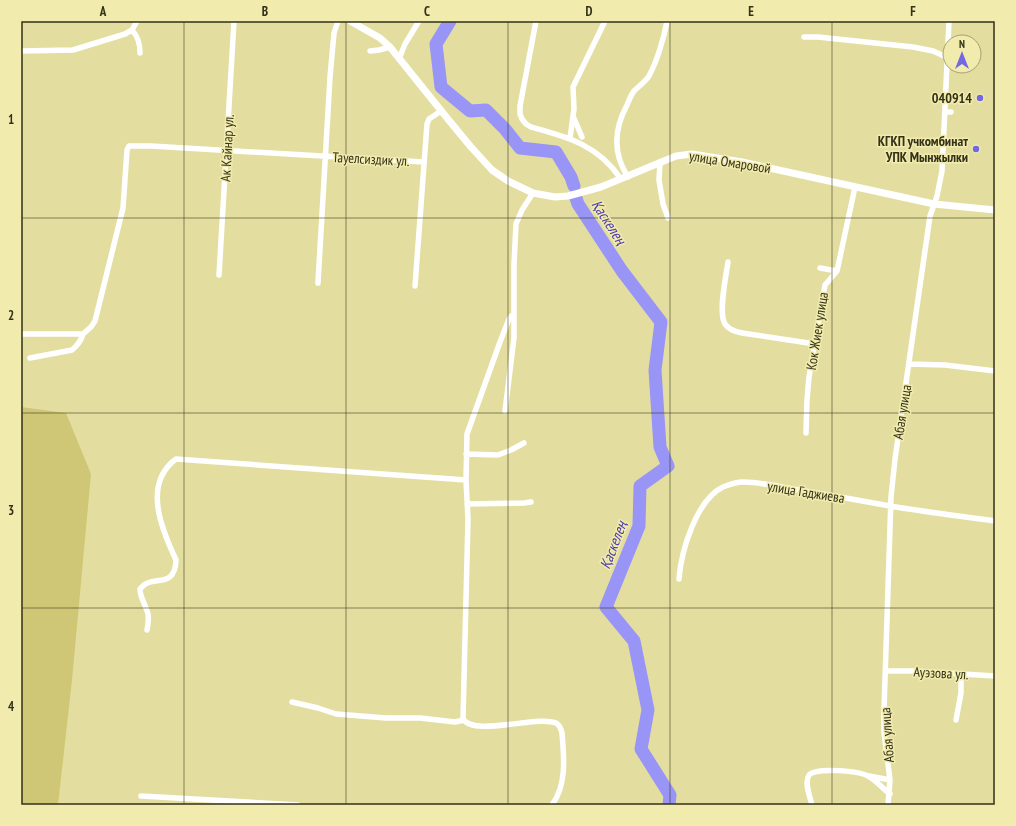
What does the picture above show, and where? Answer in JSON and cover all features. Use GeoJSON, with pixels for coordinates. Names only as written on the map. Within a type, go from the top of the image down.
{"type":"FeatureCollection","features":[{"type":"Feature","properties":{"kind":"street"},"geometry":{"type":"LineString","coordinates":[[21,52],[73,50],[125,34],[132,30],[137,21]]}},
{"type":"Feature","properties":{"kind":"street","name":"Ак Кайнар ул."},"geometry":{"type":"LineString","coordinates":[[219,275],[234,21]]}},
{"type":"Feature","properties":{"kind":"street","name":"Тауелсиздик ул."},"geometry":{"type":"LineString","coordinates":[[338,21],[334,33],[325,156],[424,162],[427,124],[429,119],[441,111]]}},
{"type":"Feature","properties":{"kind":"street","name":"улица Омаровой"},"geometry":{"type":"LineString","coordinates":[[350,21],[380,38],[390,47],[441,111],[492,170],[508,182],[533,193],[555,197],[587,192],[676,156],[692,154],[728,160],[934,204],[995,210]]}},
{"type":"Feature","properties":{"kind":"street"},"geometry":{"type":"LineString","coordinates":[[399,59],[405,44],[419,21]]}},
{"type":"Feature","properties":{"kind":"street"},"geometry":{"type":"LineString","coordinates":[[536,21],[521,94],[520,114],[522,119],[526,124],[570,138],[591,149],[624,178]]}},
{"type":"Feature","properties":{"kind":"street"},"geometry":{"type":"LineString","coordinates":[[570,138],[574,86],[605,21]]}},
{"type":"Feature","properties":{"kind":"street","name":"Абая улица"},"geometry":{"type":"LineString","coordinates":[[949,21],[949,34]]}},
{"type":"Feature","properties":{"kind":"street"},"geometry":{"type":"LineString","coordinates":[[624,178],[616,146],[621,115],[633,92],[646,81],[650,74],[664,37],[666,22]]}},
{"type":"Feature","properties":{"kind":"street"},"geometry":{"type":"LineString","coordinates":[[132,30],[137,35],[140,53]]}},
{"type":"Feature","properties":{"kind":"street"},"geometry":{"type":"LineString","coordinates":[[804,37],[913,47],[933,51],[942,55]]}},
{"type":"Feature","properties":{"kind":"street"},"geometry":{"type":"LineString","coordinates":[[370,50],[379,50],[390,47]]}},
{"type":"Feature","properties":{"kind":"street","name":"Абая улица"},"geometry":{"type":"LineString","coordinates":[[889,805],[890,780],[884,732],[891,506],[895,459],[930,216],[939,188],[942,171],[948,112],[948,74]]}},
{"type":"Feature","properties":{"kind":"street"},"geometry":{"type":"LineString","coordinates":[[573,114],[574,120],[582,137]]}},
{"type":"Feature","properties":{"kind":"street"},"geometry":{"type":"LineString","coordinates":[[30,358],[72,350],[77,346],[83,334],[91,327],[95,320],[123,208],[128,148],[133,146],[325,156],[318,283]]}},
{"type":"Feature","properties":{"kind":"street"},"geometry":{"type":"LineString","coordinates":[[415,286],[424,162]]}},
{"type":"Feature","properties":{"kind":"street"},"geometry":{"type":"LineString","coordinates":[[660,162],[659,180],[663,204],[668,218]]}},
{"type":"Feature","properties":{"kind":"street","name":"Кок Жиек улица"},"geometry":{"type":"LineString","coordinates":[[806,433],[807,400],[825,285],[837,271],[855,187]]}},
{"type":"Feature","properties":{"kind":"street"},"geometry":{"type":"LineString","coordinates":[[505,412],[514,338],[514,264],[516,224],[522,210],[533,193]]}},
{"type":"Feature","properties":{"kind":"street"},"geometry":{"type":"LineString","coordinates":[[728,262],[722,316],[725,324],[729,328],[733,331],[742,333],[815,344]]}},
{"type":"Feature","properties":{"kind":"street"},"geometry":{"type":"LineString","coordinates":[[820,268],[837,271]]}},
{"type":"Feature","properties":{"kind":"street"},"geometry":{"type":"LineString","coordinates":[[514,313],[509,319],[466,434],[468,519],[463,713],[464,720],[469,724],[485,726],[543,722],[557,724],[560,727],[562,733],[563,774],[560,790],[552,805]]}},
{"type":"Feature","properties":{"kind":"street"},"geometry":{"type":"LineString","coordinates":[[21,334],[83,334]]}},
{"type":"Feature","properties":{"kind":"street"},"geometry":{"type":"LineString","coordinates":[[909,364],[945,365],[995,371]]}},
{"type":"Feature","properties":{"kind":"street"},"geometry":{"type":"LineString","coordinates":[[466,454],[498,455],[524,443]]}},
{"type":"Feature","properties":{"kind":"street"},"geometry":{"type":"LineString","coordinates":[[147,630],[149,621],[148,614],[141,597],[140,589],[146,583],[170,578],[176,564],[176,560],[160,521],[157,504],[157,490],[164,470],[168,464],[176,459],[466,480]]}},
{"type":"Feature","properties":{"kind":"street","name":"улица Гаджиева"},"geometry":{"type":"LineString","coordinates":[[679,579],[679,570],[689,535],[698,513],[714,493],[728,485],[745,482],[768,485],[891,506],[995,521]]}},
{"type":"Feature","properties":{"kind":"street"},"geometry":{"type":"LineString","coordinates":[[467,504],[531,502]]}},
{"type":"Feature","properties":{"kind":"street","name":"Ауэзова ул."},"geometry":{"type":"LineString","coordinates":[[886,671],[995,676]]}},
{"type":"Feature","properties":{"kind":"street"},"geometry":{"type":"LineString","coordinates":[[956,720],[961,693],[961,674]]}},
{"type":"Feature","properties":{"kind":"street"},"geometry":{"type":"LineString","coordinates":[[292,702],[336,714],[386,718],[420,718],[455,722],[464,720]]}},
{"type":"Feature","properties":{"kind":"street"},"geometry":{"type":"LineString","coordinates":[[812,805],[808,790],[808,775],[812,772],[851,771],[867,776],[890,780]]}},
{"type":"Feature","properties":{"kind":"street"},"geometry":{"type":"LineString","coordinates":[[867,776],[890,794]]}},
{"type":"Feature","properties":{"kind":"street"},"geometry":{"type":"LineString","coordinates":[[141,796],[298,805]]}},
{"type":"Feature","properties":{"kind":"shaded area"},"geometry":{"type":"Polygon","coordinates":[[[21,407],[66,413],[91,474],[72,680],[58,805],[21,805],[21,407]]]}},
{"type":"Feature","properties":{"kind":"waterway","name":"Қаскелең"},"geometry":{"type":"LineString","coordinates":[[450,21],[436,44],[441,87],[470,111],[486,110],[505,129],[520,148],[556,152],[571,177],[574,186]]}},
{"type":"Feature","properties":{"kind":"waterway","name":"Қаскелең"},"geometry":{"type":"LineString","coordinates":[[576,198],[578,204],[622,271],[661,322],[655,370],[660,447],[668,466],[640,486],[639,526],[606,607],[634,641],[648,710],[641,749],[670,795],[669,805]]}},
{"type":"Feature","properties":{"kind":"place","name":"040914"},"geometry":{"type":"Point","coordinates":[980,98]}},
{"type":"Feature","properties":{"kind":"place","name":"КГКП учкомбинат УПК Мынжылки"},"geometry":{"type":"Point","coordinates":[976,149]}}]}
